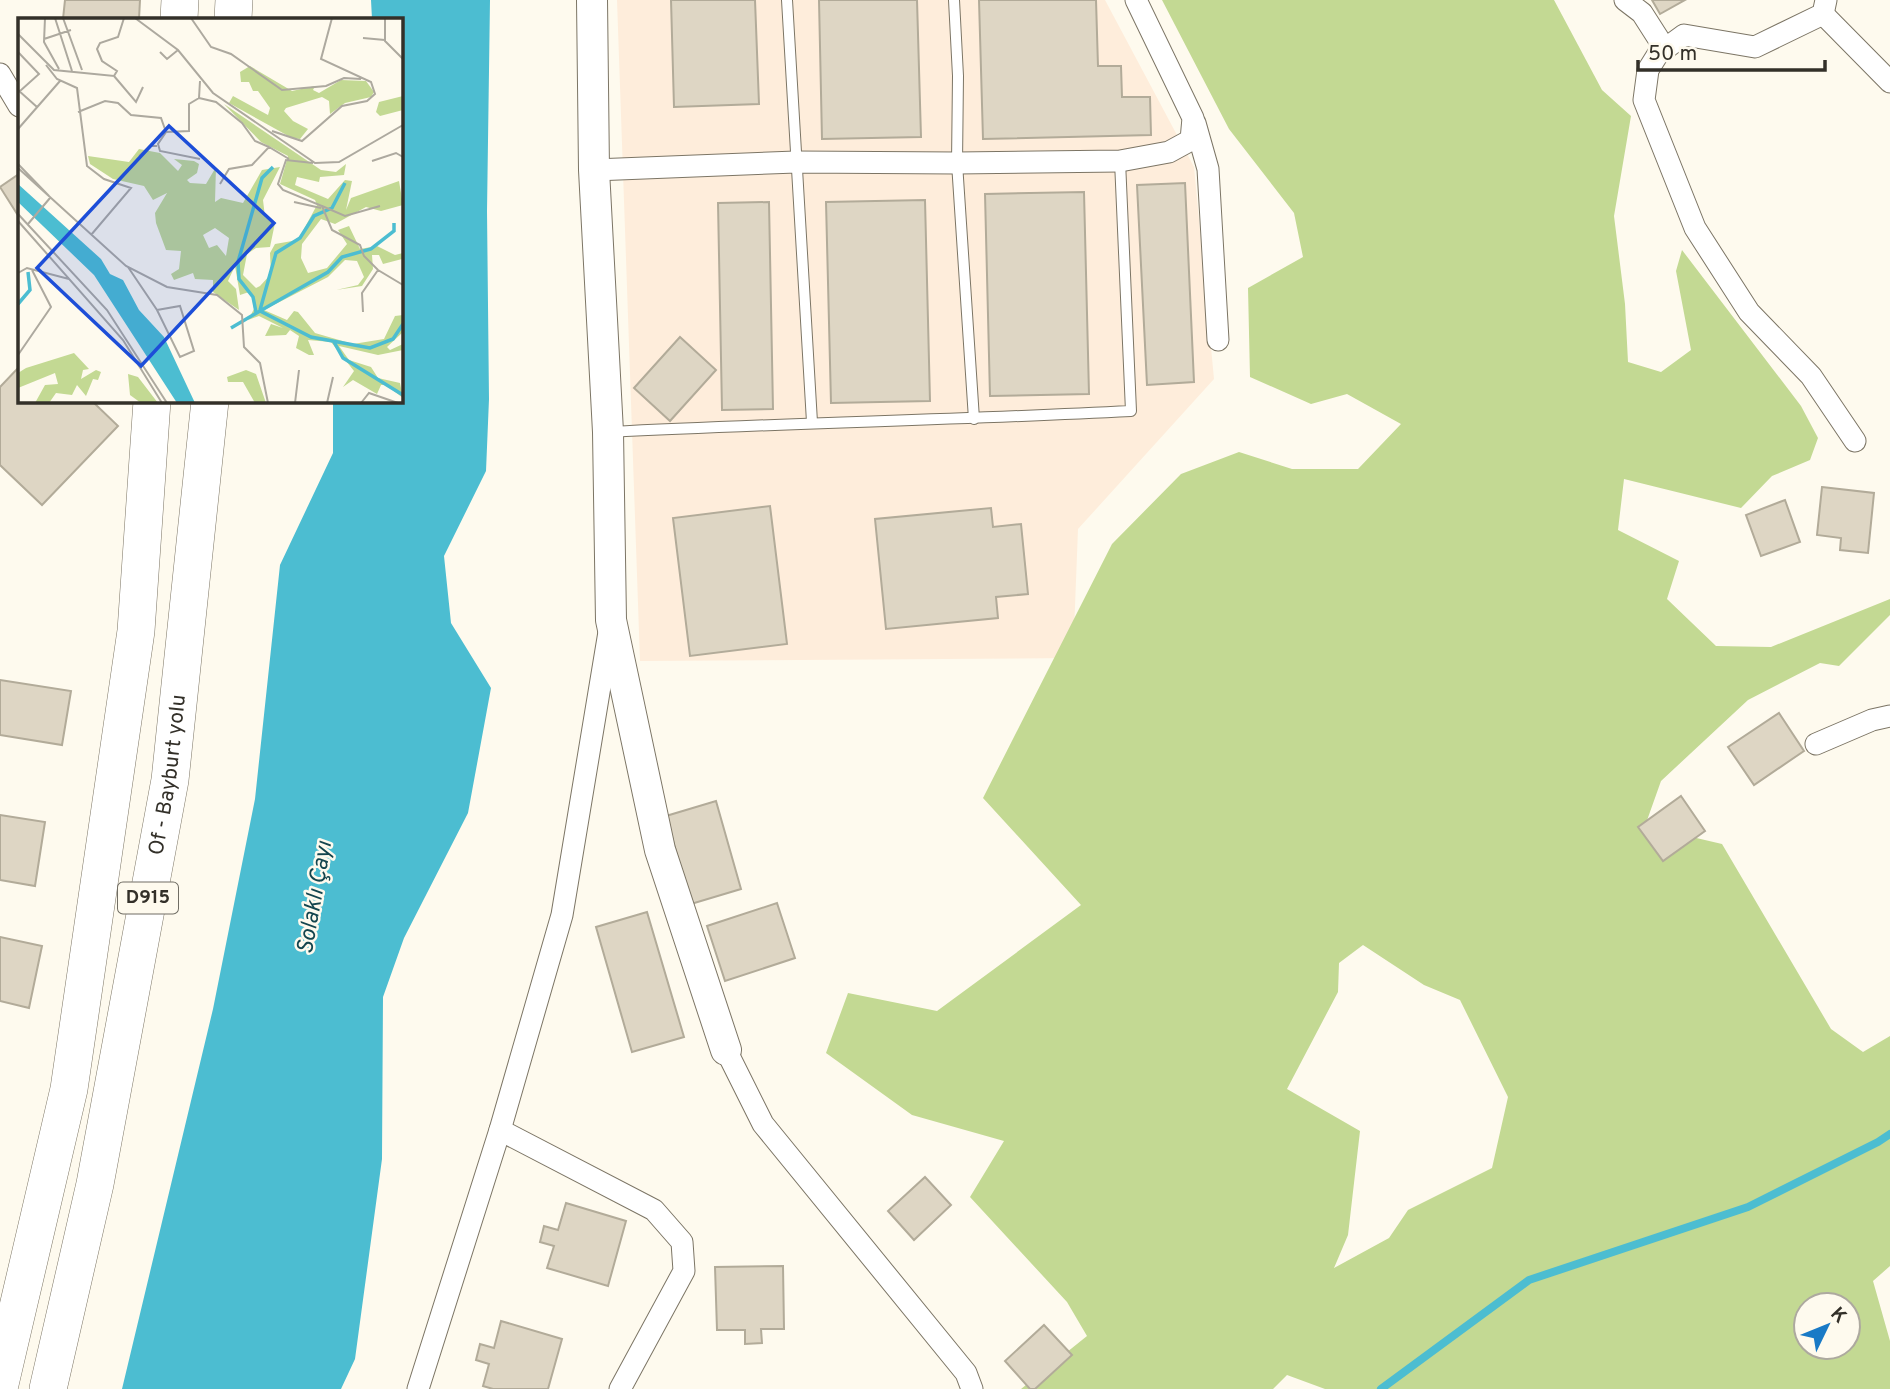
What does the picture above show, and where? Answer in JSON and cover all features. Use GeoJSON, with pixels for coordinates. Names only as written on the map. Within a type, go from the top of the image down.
{"type":"FeatureCollection","features":[{"type":"Feature","properties":{"kind":"highway"},"geometry":{"type":"LineString","coordinates":[[179,18],[180,0]]}},
{"type":"Feature","properties":{"kind":"highway"},"geometry":{"type":"LineString","coordinates":[[233,18],[234,0]]}},
{"type":"Feature","properties":{"kind":"highway","name":"D915"},"geometry":{"type":"LineString","coordinates":[[0,1384],[71,1076],[136,631],[152,402]]}},
{"type":"Feature","properties":{"kind":"highway","name":"Of - Bayburt yolu"},"geometry":{"type":"LineString","coordinates":[[48,1389],[95,1184],[170,780],[210,402]]}},
{"type":"Feature","properties":{"kind":"street"},"geometry":{"type":"LineString","coordinates":[[418,1389],[500,1130],[562,915],[611,620],[608,432],[594,170],[592,0]]}},
{"type":"Feature","properties":{"kind":"street"},"geometry":{"type":"LineString","coordinates":[[1136,0],[1194,118],[1208,169],[1218,341]]}},
{"type":"Feature","properties":{"kind":"street"},"geometry":{"type":"LineString","coordinates":[[1625,0],[1642,13],[1665,48]]}},
{"type":"Feature","properties":{"kind":"street"},"geometry":{"type":"LineString","coordinates":[[1855,441],[1811,376],[1749,312],[1695,228],[1644,100],[1648,70],[1658,54],[1684,35],[1755,47],[1824,7],[1890,82]]}},
{"type":"Feature","properties":{"kind":"street"},"geometry":{"type":"LineString","coordinates":[[0,74],[18,104]]}},
{"type":"Feature","properties":{"kind":"street"},"geometry":{"type":"LineString","coordinates":[[594,170],[796,162],[1120,161],[1169,152],[1191,139],[1194,118]]}},
{"type":"Feature","properties":{"kind":"street"},"geometry":{"type":"LineString","coordinates":[[611,620],[660,850],[726,1050],[763,1124],[966,1373],[972,1389]]}},
{"type":"Feature","properties":{"kind":"street"},"geometry":{"type":"LineString","coordinates":[[1816,744],[1872,720],[1890,716]]}},
{"type":"Feature","properties":{"kind":"street"},"geometry":{"type":"LineString","coordinates":[[500,1130],[654,1210],[682,1242],[684,1271],[620,1389]]}},
{"type":"Feature","properties":{"kind":"lane"},"geometry":{"type":"LineString","coordinates":[[787,0],[812,422]]}},
{"type":"Feature","properties":{"kind":"lane"},"geometry":{"type":"LineString","coordinates":[[954,0],[958,76],[957,163],[974,419]]}},
{"type":"Feature","properties":{"kind":"lane"},"geometry":{"type":"LineString","coordinates":[[608,432],[1131,411],[1120,161]]}},
{"type":"Feature","properties":{"kind":"shaded area"},"geometry":{"type":"Polygon","coordinates":[[[617,0],[1105,0],[1194,167],[1214,379],[1078,529],[1073,658],[640,661],[617,0]]]}},
{"type":"Feature","properties":{"kind":"green space"},"geometry":{"type":"Polygon","coordinates":[[[1162,0],[1554,0],[1602,90],[1631,116],[1614,216],[1625,304],[1628,362],[1661,372],[1691,350],[1676,271],[1682,250],[1801,406],[1818,438],[1810,460],[1772,476],[1741,508],[1624,479],[1618,530],[1679,561],[1667,599],[1716,646],[1771,647],[1890,599],[1890,615],[1839,666],[1820,663],[1748,700],[1661,781],[1645,826],[1722,844],[1831,1029],[1863,1052],[1890,1036],[1890,1266],[1873,1281],[1890,1341],[1890,1389],[1325,1389],[1287,1375],[1273,1389],[1021,1389],[1087,1336],[1067,1302],[970,1197],[1004,1141],[912,1115],[826,1053],[848,993],[937,1011],[1081,905],[983,798],[1112,544],[1181,474],[1239,452],[1292,469],[1358,469],[1401,424],[1347,394],[1311,404],[1250,377],[1248,288],[1303,257],[1294,213],[1229,129],[1162,0]],[[1363,945],[1339,963],[1338,992],[1287,1089],[1360,1131],[1348,1235],[1334,1268],[1389,1238],[1408,1210],[1492,1168],[1508,1097],[1460,1000],[1424,985],[1363,945]]]}},
{"type":"Feature","properties":{"kind":"water","name":"Solaklı Çayı"},"geometry":{"type":"Polygon","coordinates":[[[371,0],[490,0],[487,211],[489,399],[486,471],[444,556],[451,623],[491,688],[468,813],[404,938],[383,997],[382,1159],[355,1359],[341,1389],[122,1389],[213,1009],[255,799],[280,565],[333,453],[333,402],[402,402],[402,18],[372,18],[371,0]]]}},
{"type":"Feature","properties":{"kind":"building"},"geometry":{"type":"Polygon","coordinates":[[[65,0],[140,0],[139,18],[63,18],[65,0]]]}},
{"type":"Feature","properties":{"kind":"building"},"geometry":{"type":"Polygon","coordinates":[[[671,0],[755,0],[759,104],[674,107],[671,0]]]}},
{"type":"Feature","properties":{"kind":"building"},"geometry":{"type":"Polygon","coordinates":[[[819,0],[917,0],[921,137],[822,139],[819,0]]]}},
{"type":"Feature","properties":{"kind":"building"},"geometry":{"type":"Polygon","coordinates":[[[979,0],[1096,0],[1098,66],[1121,66],[1122,97],[1150,97],[1151,135],[983,139],[979,0]]]}},
{"type":"Feature","properties":{"kind":"building"},"geometry":{"type":"Polygon","coordinates":[[[1652,0],[1685,0],[1660,14],[1652,0]]]}},
{"type":"Feature","properties":{"kind":"building"},"geometry":{"type":"Polygon","coordinates":[[[18,175],[18,215],[0,187],[18,175]]]}},
{"type":"Feature","properties":{"kind":"building"},"geometry":{"type":"Polygon","coordinates":[[[1185,183],[1194,382],[1147,385],[1137,185],[1185,183]]]}},
{"type":"Feature","properties":{"kind":"building"},"geometry":{"type":"Polygon","coordinates":[[[1084,192],[1089,394],[990,396],[985,194],[1084,192]]]}},
{"type":"Feature","properties":{"kind":"building"},"geometry":{"type":"Polygon","coordinates":[[[925,200],[930,401],[831,403],[826,202],[925,200]]]}},
{"type":"Feature","properties":{"kind":"building"},"geometry":{"type":"Polygon","coordinates":[[[769,202],[773,409],[722,410],[718,203],[769,202]]]}},
{"type":"Feature","properties":{"kind":"building"},"geometry":{"type":"Polygon","coordinates":[[[680,337],[716,370],[670,421],[634,388],[680,337]]]}},
{"type":"Feature","properties":{"kind":"building"},"geometry":{"type":"Polygon","coordinates":[[[18,368],[18,402],[93,402],[118,426],[42,505],[0,465],[0,387],[18,368]]]}},
{"type":"Feature","properties":{"kind":"building"},"geometry":{"type":"Polygon","coordinates":[[[1822,487],[1874,493],[1868,553],[1840,550],[1841,538],[1817,535],[1822,487]]]}},
{"type":"Feature","properties":{"kind":"building"},"geometry":{"type":"Polygon","coordinates":[[[1785,500],[1800,542],[1761,556],[1746,515],[1785,500]]]}},
{"type":"Feature","properties":{"kind":"building"},"geometry":{"type":"Polygon","coordinates":[[[770,506],[787,644],[690,656],[673,518],[770,506]]]}},
{"type":"Feature","properties":{"kind":"building"},"geometry":{"type":"Polygon","coordinates":[[[991,508],[993,527],[1021,524],[1028,594],[996,597],[998,618],[886,629],[875,519],[991,508]]]}},
{"type":"Feature","properties":{"kind":"building"},"geometry":{"type":"Polygon","coordinates":[[[0,680],[71,691],[62,745],[0,735],[0,680]]]}},
{"type":"Feature","properties":{"kind":"building"},"geometry":{"type":"Polygon","coordinates":[[[1779,713],[1804,751],[1754,785],[1728,747],[1779,713]]]}},
{"type":"Feature","properties":{"kind":"building"},"geometry":{"type":"Polygon","coordinates":[[[1681,796],[1705,831],[1663,861],[1638,827],[1681,796]]]}},
{"type":"Feature","properties":{"kind":"building"},"geometry":{"type":"Polygon","coordinates":[[[716,801],[741,889],[691,904],[666,816],[716,801]]]}},
{"type":"Feature","properties":{"kind":"building"},"geometry":{"type":"Polygon","coordinates":[[[0,815],[45,822],[35,886],[0,880],[0,815]]]}},
{"type":"Feature","properties":{"kind":"building"},"geometry":{"type":"Polygon","coordinates":[[[777,903],[795,958],[725,981],[707,926],[777,903]]]}},
{"type":"Feature","properties":{"kind":"building"},"geometry":{"type":"Polygon","coordinates":[[[647,912],[684,1037],[632,1052],[596,927],[647,912]]]}},
{"type":"Feature","properties":{"kind":"building"},"geometry":{"type":"Polygon","coordinates":[[[0,937],[42,946],[29,1008],[0,1001],[0,937]]]}},
{"type":"Feature","properties":{"kind":"building"},"geometry":{"type":"Polygon","coordinates":[[[925,1177],[951,1205],[914,1240],[888,1211],[925,1177]]]}},
{"type":"Feature","properties":{"kind":"building"},"geometry":{"type":"Polygon","coordinates":[[[566,1203],[626,1221],[608,1286],[547,1268],[554,1246],[540,1242],[544,1226],[558,1230],[566,1203]]]}},
{"type":"Feature","properties":{"kind":"building"},"geometry":{"type":"Polygon","coordinates":[[[783,1266],[784,1329],[761,1329],[762,1343],[745,1344],[745,1330],[717,1330],[715,1267],[783,1266]]]}},
{"type":"Feature","properties":{"kind":"building"},"geometry":{"type":"Polygon","coordinates":[[[501,1321],[562,1339],[548,1389],[493,1389],[483,1386],[489,1364],[476,1360],[480,1344],[494,1348],[501,1321]]]}},
{"type":"Feature","properties":{"kind":"building"},"geometry":{"type":"Polygon","coordinates":[[[1044,1325],[1072,1355],[1035,1389],[1030,1389],[1005,1361],[1044,1325]]]}},
{"type":"Feature","properties":{"kind":"waterway"},"geometry":{"type":"LineString","coordinates":[[1381,1389],[1529,1280],[1748,1207],[1890,1134]]}}]}
